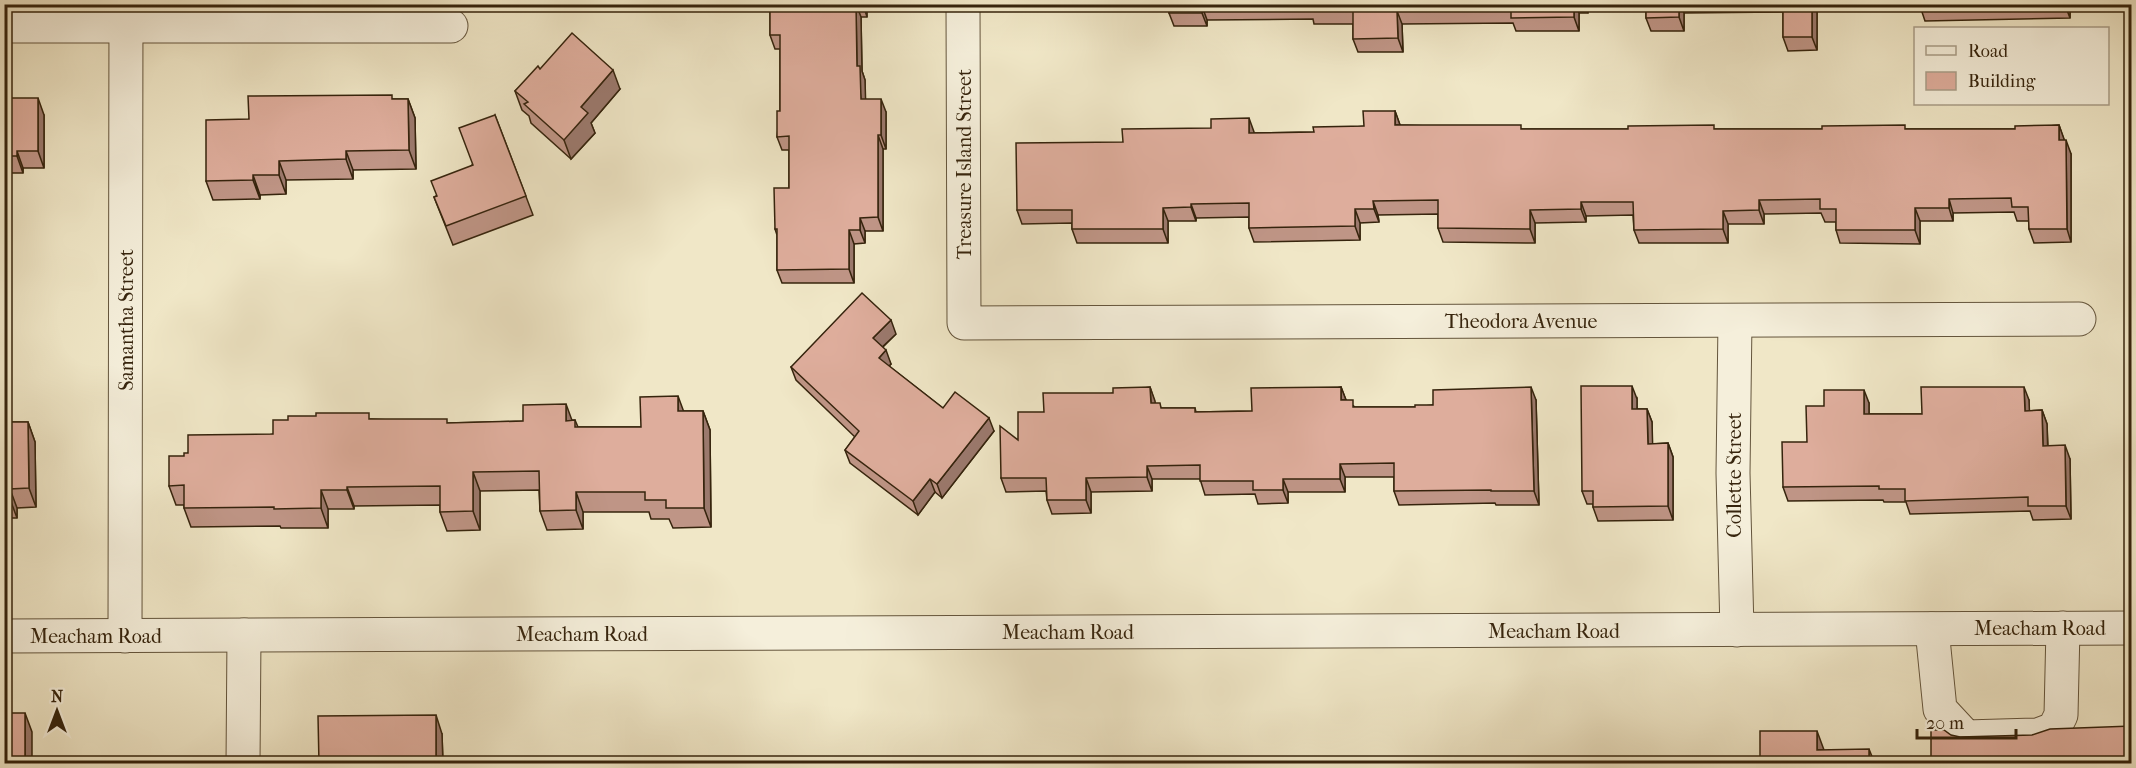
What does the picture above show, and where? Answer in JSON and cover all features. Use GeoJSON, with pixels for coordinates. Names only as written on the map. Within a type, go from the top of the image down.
{"type":"FeatureCollection","features":[{"type":"Feature","properties":{"kind":"street","name":"Treasure Island Street"},"geometry":{"type":"LineString","coordinates":[[963,4],[964,323]]}},
{"type":"Feature","properties":{"kind":"street"},"geometry":{"type":"LineString","coordinates":[[4,26],[126,15],[451,26]]}},
{"type":"Feature","properties":{"kind":"street","name":"Samantha Street"},"geometry":{"type":"LineString","coordinates":[[125,636],[126,15]]}},
{"type":"Feature","properties":{"kind":"street","name":"Theodora Avenue"},"geometry":{"type":"LineString","coordinates":[[964,323],[2079,319]]}},
{"type":"Feature","properties":{"kind":"street","name":"Collette Street"},"geometry":{"type":"LineString","coordinates":[[1735,321],[1733,473],[1737,630]]}},
{"type":"Feature","properties":{"kind":"street"},"geometry":{"type":"LineString","coordinates":[[1932,629],[1940,709],[1966,737],[2038,735],[2054,729],[2061,715],[2063,628]]}},
{"type":"Feature","properties":{"kind":"street","name":"Meacham Road"},"geometry":{"type":"LineString","coordinates":[[4,636],[2132,628]]}},
{"type":"Feature","properties":{"kind":"street"},"geometry":{"type":"LineString","coordinates":[[243,764],[244,635]]}},
{"type":"Feature","properties":{"kind":"building"},"geometry":{"type":"Polygon","coordinates":[[[770,4],[856,4],[857,66],[860,66],[861,99],[881,99],[881,135],[878,135],[878,217],[860,218],[860,230],[849,230],[849,269],[777,270],[774,188],[789,188],[789,136],[777,137],[777,111],[780,111],[780,35],[770,35],[770,4]]]}},
{"type":"Feature","properties":{"kind":"building"},"geometry":{"type":"Polygon","coordinates":[[[1168,4],[1574,4],[1574,17],[1511,18],[1511,10],[1397,11],[1398,38],[1353,39],[1353,10],[1309,11],[1309,5],[1202,6],[1202,13],[1169,13],[1168,4]]]}},
{"type":"Feature","properties":{"kind":"building"},"geometry":{"type":"Polygon","coordinates":[[[1646,4],[1679,4],[1679,17],[1646,18],[1646,4]]]}},
{"type":"Feature","properties":{"kind":"building"},"geometry":{"type":"Polygon","coordinates":[[[1783,4],[1812,4],[1812,37],[1783,37],[1783,4]]]}},
{"type":"Feature","properties":{"kind":"building"},"geometry":{"type":"Polygon","coordinates":[[[1920,4],[2065,4],[2065,5],[1920,7],[1920,4]]]}},
{"type":"Feature","properties":{"kind":"building"},"geometry":{"type":"Polygon","coordinates":[[[572,33],[613,70],[581,107],[588,113],[564,140],[524,104],[528,102],[515,91],[538,66],[540,69],[572,33]]]}},
{"type":"Feature","properties":{"kind":"building"},"geometry":{"type":"Polygon","coordinates":[[[392,95],[392,99],[408,99],[409,150],[346,151],[346,159],[279,161],[279,175],[253,175],[253,180],[206,181],[206,120],[249,119],[248,96],[392,95]]]}},
{"type":"Feature","properties":{"kind":"building"},"geometry":{"type":"Polygon","coordinates":[[[4,98],[38,98],[38,151],[17,151],[17,156],[4,156],[4,98]]]}},
{"type":"Feature","properties":{"kind":"building"},"geometry":{"type":"Polygon","coordinates":[[[1363,111],[1395,111],[1395,125],[1521,125],[1521,129],[1628,129],[1628,126],[1714,125],[1714,129],[1822,129],[1822,126],[1905,125],[1905,129],[2015,129],[2015,126],[2059,125],[2059,140],[2066,140],[2067,229],[2029,229],[2028,207],[2012,207],[2011,198],[1949,199],[1949,208],[1915,208],[1915,230],[1836,230],[1836,209],[1820,209],[1820,199],[1759,200],[1759,210],[1723,211],[1723,229],[1634,230],[1633,202],[1581,202],[1581,209],[1530,210],[1530,229],[1438,228],[1438,200],[1373,201],[1374,209],[1355,209],[1355,226],[1249,228],[1249,203],[1191,204],[1191,207],[1163,208],[1163,229],[1072,229],[1072,210],[1017,210],[1016,143],[1123,142],[1122,129],[1211,128],[1211,119],[1249,118],[1249,133],[1314,132],[1313,127],[1364,126],[1363,111]]]}},
{"type":"Feature","properties":{"kind":"building"},"geometry":{"type":"Polygon","coordinates":[[[495,115],[526,196],[446,226],[434,197],[437,196],[431,181],[473,165],[459,128],[495,115]]]}},
{"type":"Feature","properties":{"kind":"building"},"geometry":{"type":"Polygon","coordinates":[[[862,293],[891,320],[873,338],[886,350],[879,358],[943,408],[955,392],[989,418],[937,484],[930,479],[913,501],[845,450],[859,431],[791,367],[862,293]]]}},
{"type":"Feature","properties":{"kind":"building"},"geometry":{"type":"Polygon","coordinates":[[[1581,386],[1632,386],[1632,409],[1647,409],[1648,444],[1668,443],[1668,506],[1593,507],[1593,491],[1582,491],[1581,386]]]}},
{"type":"Feature","properties":{"kind":"building"},"geometry":{"type":"Polygon","coordinates":[[[1150,387],[1151,403],[1160,403],[1161,408],[1195,408],[1195,412],[1252,411],[1251,388],[1341,387],[1341,400],[1353,400],[1353,407],[1415,407],[1415,405],[1433,405],[1433,390],[1531,387],[1534,491],[1394,491],[1394,463],[1340,464],[1340,479],[1283,479],[1283,490],[1253,490],[1253,481],[1200,481],[1200,465],[1147,466],[1147,477],[1086,478],[1086,500],[1047,500],[1046,478],[1001,478],[1000,426],[1018,440],[1018,412],[1044,412],[1043,393],[1113,393],[1113,388],[1150,387]]]}},
{"type":"Feature","properties":{"kind":"building"},"geometry":{"type":"Polygon","coordinates":[[[1921,387],[2024,387],[2025,411],[2042,410],[2043,446],[2065,445],[2066,506],[2028,506],[2028,497],[1905,501],[1905,489],[1879,489],[1879,486],[1783,487],[1782,442],[1807,442],[1806,406],[1824,406],[1824,390],[1864,390],[1864,414],[1922,414],[1921,387]]]}},
{"type":"Feature","properties":{"kind":"building"},"geometry":{"type":"Polygon","coordinates":[[[678,396],[678,411],[703,411],[704,508],[666,508],[666,500],[645,500],[645,492],[576,492],[576,510],[540,511],[539,471],[473,472],[473,511],[440,512],[440,486],[347,487],[347,490],[321,490],[321,508],[274,509],[274,507],[184,508],[184,485],[169,486],[169,456],[184,456],[184,453],[188,453],[188,435],[273,434],[273,420],[288,420],[288,416],[316,416],[316,413],[369,413],[369,419],[447,419],[447,423],[523,421],[523,405],[566,404],[566,421],[575,420],[575,427],[641,427],[640,397],[678,396]]]}},
{"type":"Feature","properties":{"kind":"building"},"geometry":{"type":"Polygon","coordinates":[[[4,422],[28,422],[29,488],[10,489],[10,499],[4,499],[4,422]]]}},
{"type":"Feature","properties":{"kind":"building"},"geometry":{"type":"Polygon","coordinates":[[[4,713],[25,713],[25,764],[4,764],[4,713]]]}},
{"type":"Feature","properties":{"kind":"building"},"geometry":{"type":"Polygon","coordinates":[[[436,715],[436,761],[319,764],[318,716],[436,715]]]}},
{"type":"Feature","properties":{"kind":"building"},"geometry":{"type":"Polygon","coordinates":[[[2132,726],[2132,764],[1931,764],[1931,730],[1944,730],[1960,737],[2032,735],[2050,729],[2132,726]]]}},
{"type":"Feature","properties":{"kind":"building"},"geometry":{"type":"Polygon","coordinates":[[[1760,731],[1817,731],[1817,750],[1869,749],[1869,764],[1760,764],[1760,731]]]}},
{"type":"Feature","properties":{"kind":"building"},"geometry":{"type":"Polygon","coordinates":[[[1648,758],[1686,758],[1686,764],[1648,764],[1648,758]]]}}]}
